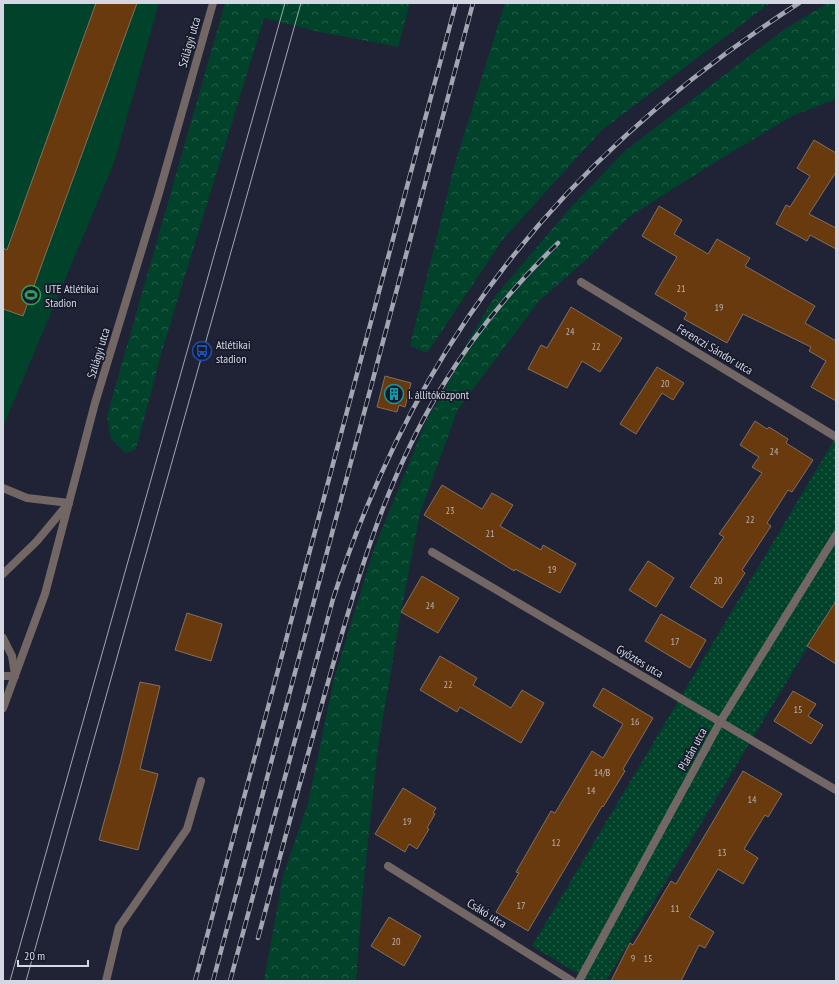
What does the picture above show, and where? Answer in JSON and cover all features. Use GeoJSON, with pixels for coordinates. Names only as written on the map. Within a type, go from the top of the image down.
{"type":"FeatureCollection","features":[{"type":"Feature","properties":{"kind":"street","name":"Szilágyi utca"},"geometry":{"type":"LineString","coordinates":[[3,708],[45,594],[95,403],[159,193],[213,3]]}},
{"type":"Feature","properties":{"kind":"street","name":"Ferenczi Sándor utca"},"geometry":{"type":"LineString","coordinates":[[581,282],[836,436]]}},
{"type":"Feature","properties":{"kind":"street"},"geometry":{"type":"LineString","coordinates":[[3,488],[27,498],[69,503]]}},
{"type":"Feature","properties":{"kind":"street"},"geometry":{"type":"LineString","coordinates":[[3,574],[37,541],[69,503]]}},
{"type":"Feature","properties":{"kind":"street","name":"Platán utca"},"geometry":{"type":"LineString","coordinates":[[579,981],[720,722],[836,535]]}},
{"type":"Feature","properties":{"kind":"street","name":"Győztes utca"},"geometry":{"type":"LineString","coordinates":[[432,552],[836,790]]}},
{"type":"Feature","properties":{"kind":"street"},"geometry":{"type":"LineString","coordinates":[[3,638],[12,656],[15,676],[3,676]]}},
{"type":"Feature","properties":{"kind":"street"},"geometry":{"type":"LineString","coordinates":[[106,981],[119,927],[187,829],[201,781]]}},
{"type":"Feature","properties":{"kind":"street","name":"Csákó utca"},"geometry":{"type":"LineString","coordinates":[[388,866],[572,981]]}},
{"type":"Feature","properties":{"kind":"green space","name":"UTE Atlétikai Stadion"},"geometry":{"type":"Polygon","coordinates":[[[3,3],[159,3],[114,163],[3,427],[3,3]]]}},
{"type":"Feature","properties":{"kind":"green space"},"geometry":{"type":"Polygon","coordinates":[[[225,3],[410,3],[398,47],[320,32],[264,18],[161,354],[136,449],[126,453],[111,439],[107,416],[225,3]]]}},
{"type":"Feature","properties":{"kind":"green space"},"geometry":{"type":"Polygon","coordinates":[[[505,3],[770,3],[602,130],[503,239],[427,353],[410,346],[454,167],[505,3]]]}},
{"type":"Feature","properties":{"kind":"green space"},"geometry":{"type":"Polygon","coordinates":[[[828,3],[836,3],[836,99],[792,116],[709,166],[629,217],[587,259],[539,301],[458,409],[420,513],[401,612],[378,747],[363,889],[356,981],[264,981],[283,876],[308,803],[334,679],[374,549],[427,419],[445,390],[468,341],[496,295],[571,207],[626,150],[782,31],[828,3]]]}},
{"type":"Feature","properties":{"kind":"green space"},"geometry":{"type":"Polygon","coordinates":[[[836,437],[836,600],[606,981],[590,981],[532,946],[836,437]]]}},
{"type":"Feature","properties":{"kind":"building"},"geometry":{"type":"Polygon","coordinates":[[[96,3],[137,3],[23,316],[3,309],[3,248],[7,250],[96,3]]]}},
{"type":"Feature","properties":{"kind":"building"},"geometry":{"type":"Polygon","coordinates":[[[814,140],[836,153],[836,172],[809,214],[836,228],[836,249],[810,235],[807,241],[776,224],[786,205],[790,207],[810,176],[797,168],[814,140]]]}},
{"type":"Feature","properties":{"kind":"building"},"geometry":{"type":"Polygon","coordinates":[[[659,206],[682,220],[674,234],[708,254],[717,239],[750,258],[745,266],[815,306],[805,323],[836,341],[836,401],[811,387],[826,361],[809,351],[811,347],[743,314],[727,343],[684,319],[687,313],[655,294],[677,257],[642,236],[659,206]]]}},
{"type":"Feature","properties":{"kind":"building"},"geometry":{"type":"Polygon","coordinates":[[[571,307],[622,338],[600,372],[582,361],[567,388],[528,369],[541,345],[547,348],[571,307]]]}},
{"type":"Feature","properties":{"kind":"building"},"geometry":{"type":"Polygon","coordinates":[[[657,367],[684,383],[673,400],[662,393],[636,434],[620,424],[657,367]]]}},
{"type":"Feature","properties":{"kind":"building","name":"I. állítóközpont"},"geometry":{"type":"Polygon","coordinates":[[[385,376],[411,383],[405,407],[399,405],[397,412],[377,407],[385,376]]]}},
{"type":"Feature","properties":{"kind":"building"},"geometry":{"type":"Polygon","coordinates":[[[755,421],[767,429],[769,427],[788,439],[786,443],[813,460],[792,492],[788,490],[767,523],[771,526],[742,570],[745,573],[722,608],[690,587],[724,537],[719,534],[762,473],[752,467],[759,457],[740,445],[755,421]]]}},
{"type":"Feature","properties":{"kind":"building"},"geometry":{"type":"Polygon","coordinates":[[[442,485],[482,509],[492,493],[513,505],[500,526],[541,550],[543,545],[576,564],[560,593],[515,569],[514,571],[424,515],[442,485]]]}},
{"type":"Feature","properties":{"kind":"building"},"geometry":{"type":"Polygon","coordinates":[[[648,561],[674,578],[656,607],[629,590],[648,561]]]}},
{"type":"Feature","properties":{"kind":"building"},"geometry":{"type":"Polygon","coordinates":[[[422,576],[459,598],[438,633],[401,612],[422,576]]]}},
{"type":"Feature","properties":{"kind":"building"},"geometry":{"type":"Polygon","coordinates":[[[836,601],[836,664],[807,646],[836,601]]]}},
{"type":"Feature","properties":{"kind":"building"},"geometry":{"type":"Polygon","coordinates":[[[187,613],[222,624],[211,661],[175,650],[187,613]]]}},
{"type":"Feature","properties":{"kind":"building"},"geometry":{"type":"Polygon","coordinates":[[[661,614],[706,640],[690,668],[645,641],[661,614]]]}},
{"type":"Feature","properties":{"kind":"building"},"geometry":{"type":"Polygon","coordinates":[[[440,656],[477,678],[473,685],[511,708],[522,690],[544,703],[521,743],[460,707],[457,712],[420,690],[440,656]]]}},
{"type":"Feature","properties":{"kind":"building"},"geometry":{"type":"Polygon","coordinates":[[[140,682],[160,686],[140,769],[158,774],[138,850],[99,840],[120,764],[140,682]]]}},
{"type":"Feature","properties":{"kind":"building"},"geometry":{"type":"Polygon","coordinates":[[[603,688],[653,718],[623,769],[625,771],[603,807],[602,806],[528,931],[496,912],[519,873],[516,872],[551,811],[555,813],[592,751],[603,758],[623,724],[593,706],[603,688]]]}},
{"type":"Feature","properties":{"kind":"building"},"geometry":{"type":"Polygon","coordinates":[[[793,691],[816,704],[808,716],[823,725],[811,744],[774,721],[793,691]]]}},
{"type":"Feature","properties":{"kind":"building"},"geometry":{"type":"Polygon","coordinates":[[[743,771],[782,794],[768,817],[765,815],[744,849],[758,858],[743,884],[718,869],[689,917],[714,932],[705,948],[699,945],[681,981],[611,981],[630,943],[633,945],[671,881],[676,884],[743,771]]]}},
{"type":"Feature","properties":{"kind":"building"},"geometry":{"type":"Polygon","coordinates":[[[403,788],[436,808],[433,813],[435,814],[427,828],[429,829],[417,849],[409,844],[405,852],[375,834],[403,788]]]}},
{"type":"Feature","properties":{"kind":"building"},"geometry":{"type":"Polygon","coordinates":[[[389,917],[421,936],[404,966],[371,946],[389,917]]]}},
{"type":"Feature","properties":{"kind":"tram line"},"geometry":{"type":"LineString","coordinates":[[10,981],[285,3]]}},
{"type":"Feature","properties":{"kind":"tram line"},"geometry":{"type":"LineString","coordinates":[[26,981],[301,3]]}},
{"type":"Feature","properties":{"kind":"railway"},"geometry":{"type":"LineString","coordinates":[[195,981],[456,3]]}},
{"type":"Feature","properties":{"kind":"railway"},"geometry":{"type":"LineString","coordinates":[[213,981],[473,3]]}},
{"type":"Feature","properties":{"kind":"railway"},"geometry":{"type":"LineString","coordinates":[[230,981],[333,599],[368,504],[409,416],[457,334],[511,258],[572,188],[641,122],[716,61],[799,3]]}},
{"type":"Feature","properties":{"kind":"railway"},"geometry":{"type":"LineString","coordinates":[[258,938],[358,580],[385,502],[401,464],[440,390],[466,350],[509,295],[558,243]]}},
{"type":"Feature","properties":{"kind":"place","name":"UTE Atlétikai Stadion"},"geometry":{"type":"Point","coordinates":[31,295]}},
{"type":"Feature","properties":{"kind":"place","name":"Atlétikai stadion"},"geometry":{"type":"Point","coordinates":[202,351]}},
{"type":"Feature","properties":{"kind":"place","name":"I. állítóközpont"},"geometry":{"type":"Point","coordinates":[394,394]}}]}
